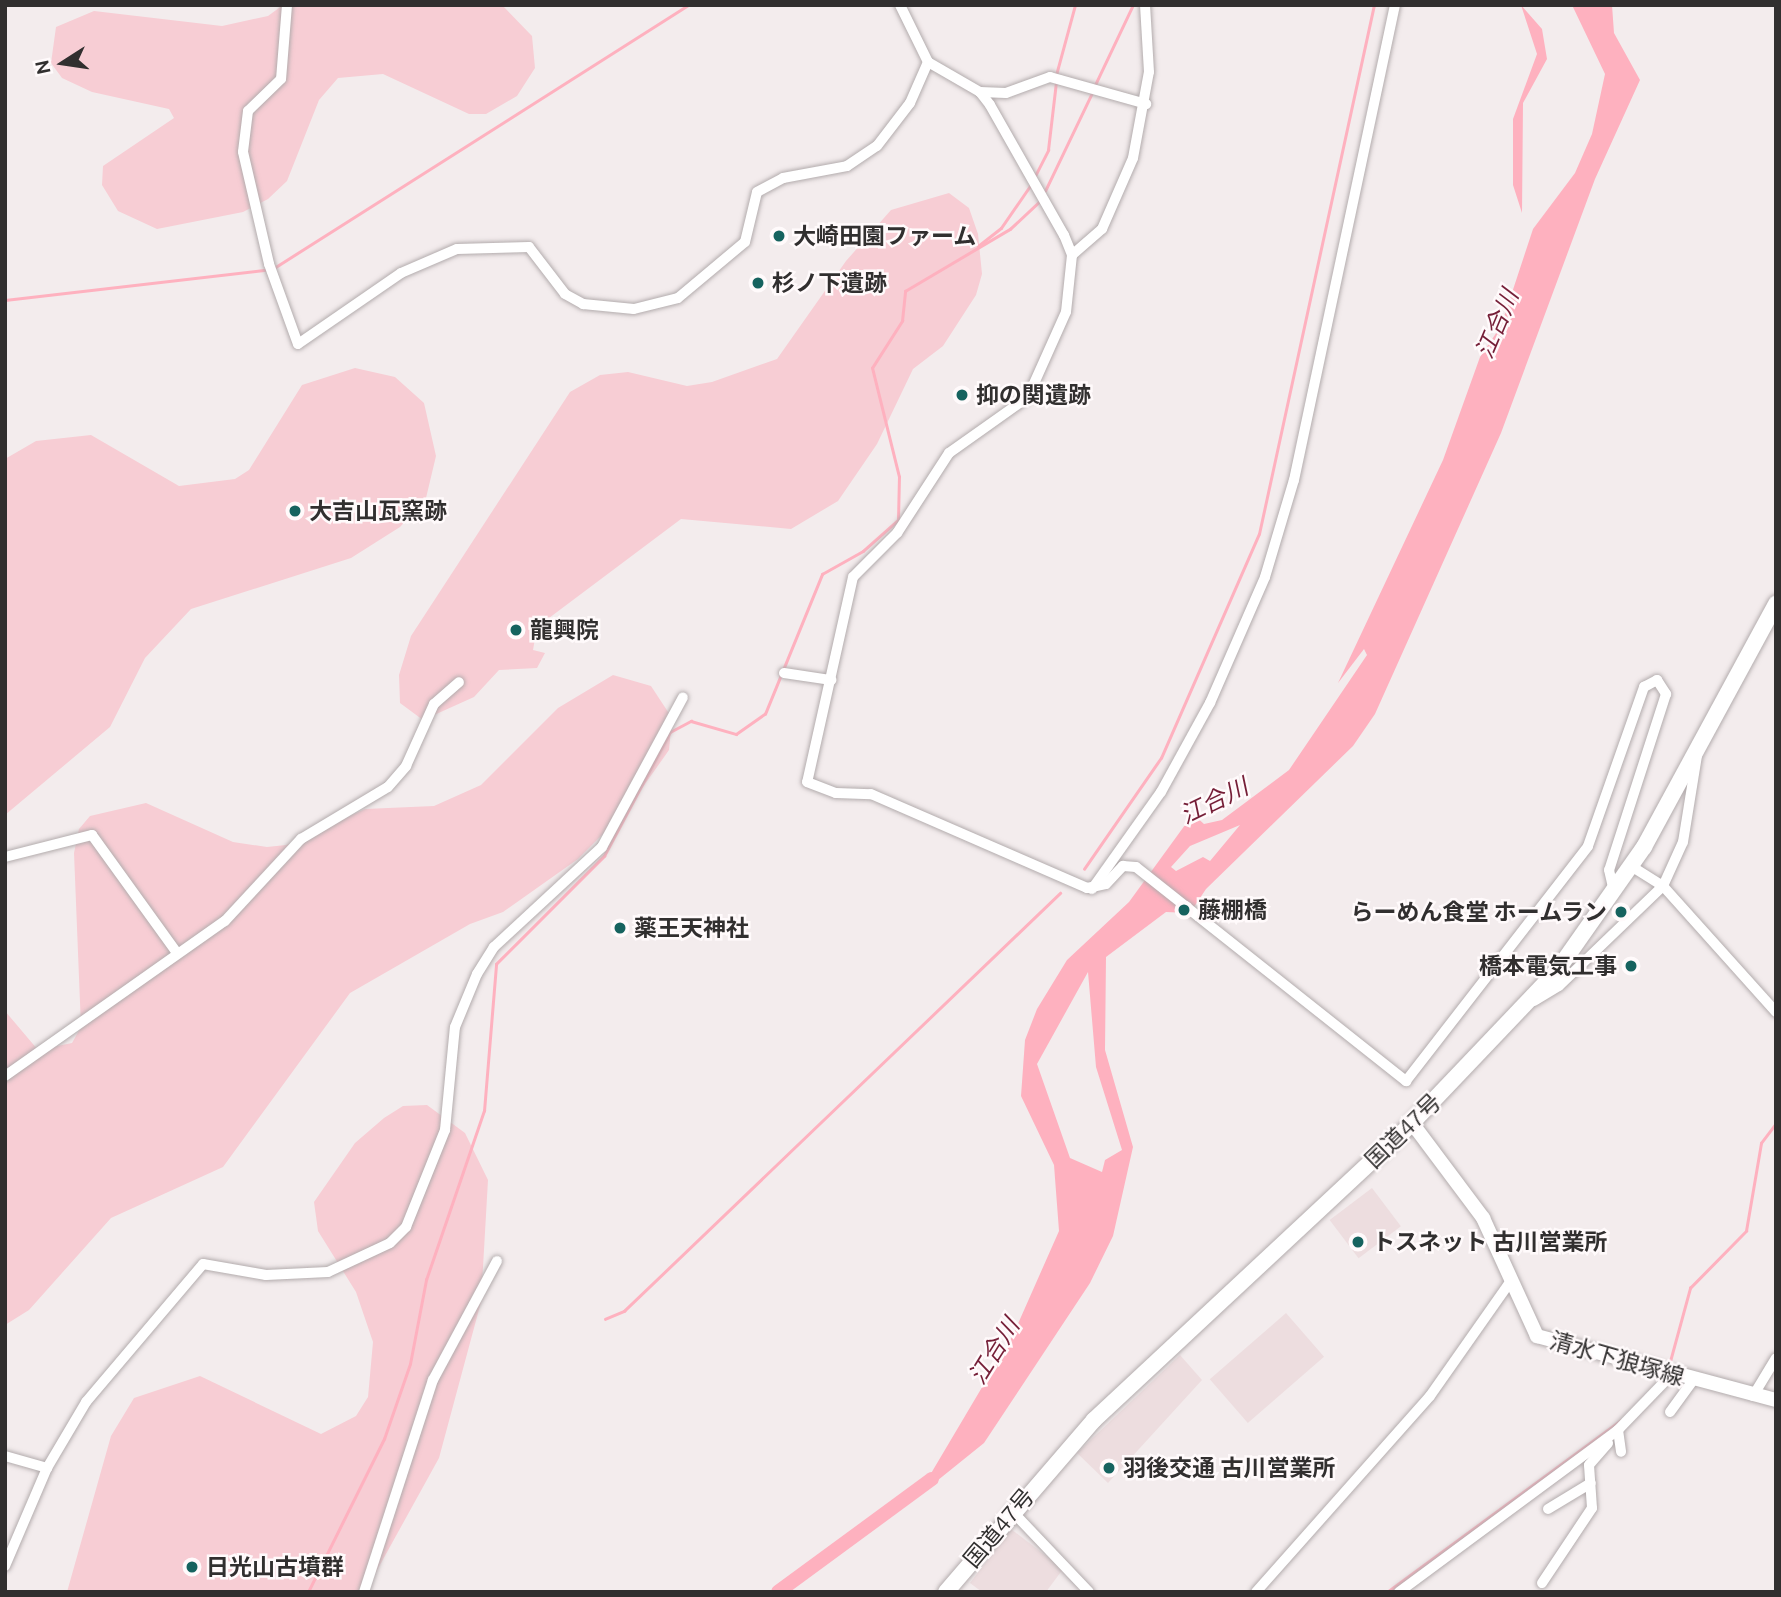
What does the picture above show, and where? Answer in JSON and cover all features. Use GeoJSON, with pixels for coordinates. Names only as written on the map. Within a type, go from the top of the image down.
{"type":"FeatureCollection","features":[{"type":"Feature","properties":{"kind":"highway","name":"国道47号"},"geometry":{"type":"LineString","coordinates":[[946,1592],[1011,1510],[1153,1363],[1412,1123],[1528,1004],[1631,866],[1769,630],[1776,604]]}},
{"type":"Feature","properties":{"kind":"main road","name":"清水下狼塚線"},"geometry":{"type":"LineString","coordinates":[[1412,1123],[1483,1219],[1537,1336],[1693,1380],[1776,1400]]}},
{"type":"Feature","properties":{"kind":"street"},"geometry":{"type":"LineString","coordinates":[[287,5],[281,79],[248,111],[243,152],[269,264],[298,344],[401,273],[457,249],[529,247],[565,295],[583,304],[634,309],[678,298],[745,242],[757,192],[783,178],[846,166],[877,146],[910,103],[928,62]]}},
{"type":"Feature","properties":{"kind":"street"},"geometry":{"type":"LineString","coordinates":[[900,5],[928,62],[980,92],[1006,93],[1056,79],[1146,104]]}},
{"type":"Feature","properties":{"kind":"street"},"geometry":{"type":"LineString","coordinates":[[1072,255],[1105,221],[1133,158],[1146,104],[1146,5]]}},
{"type":"Feature","properties":{"kind":"street"},"geometry":{"type":"LineString","coordinates":[[1092,889],[1173,770],[1265,577],[1294,480],[1395,5]]}},
{"type":"Feature","properties":{"kind":"street"},"geometry":{"type":"LineString","coordinates":[[980,92],[1046,202],[1072,255],[1064,325],[1034,386],[1020,407],[965,440],[934,469],[897,533],[853,577],[831,680],[808,766],[812,786],[872,794],[1092,889]]}},
{"type":"Feature","properties":{"kind":"street"},"geometry":{"type":"LineString","coordinates":[[783,673],[831,680]]}},
{"type":"Feature","properties":{"kind":"street"},"geometry":{"type":"LineString","coordinates":[[1092,889],[1123,866],[1136,867],[1340,1031],[1398,1076],[1409,1079],[1588,846],[1644,687],[1657,680],[1666,694],[1609,870],[1614,892]]}},
{"type":"Feature","properties":{"kind":"street"},"geometry":{"type":"LineString","coordinates":[[5,1076],[239,908],[301,838],[387,786],[407,766],[433,704],[459,682]]}},
{"type":"Feature","properties":{"kind":"street"},"geometry":{"type":"LineString","coordinates":[[5,1566],[47,1468],[86,1402],[203,1264],[266,1275],[328,1272],[390,1242],[406,1227],[445,1130],[456,1027],[477,974],[494,947],[602,847],[683,697]]}},
{"type":"Feature","properties":{"kind":"street"},"geometry":{"type":"LineString","coordinates":[[1528,1004],[1559,986],[1663,886],[1683,842],[1698,749]]}},
{"type":"Feature","properties":{"kind":"street"},"geometry":{"type":"LineString","coordinates":[[5,857],[92,835],[177,953]]}},
{"type":"Feature","properties":{"kind":"street"},"geometry":{"type":"LineString","coordinates":[[1631,866],[1663,886],[1776,1012]]}},
{"type":"Feature","properties":{"kind":"street"},"geometry":{"type":"LineString","coordinates":[[364,1592],[433,1380],[497,1261]]}},
{"type":"Feature","properties":{"kind":"street"},"geometry":{"type":"LineString","coordinates":[[1256,1592],[1430,1396],[1510,1282]]}},
{"type":"Feature","properties":{"kind":"street"},"geometry":{"type":"LineString","coordinates":[[1753,1396],[1776,1359]]}},
{"type":"Feature","properties":{"kind":"street"},"geometry":{"type":"LineString","coordinates":[[1542,1583],[1592,1508],[1589,1465],[1667,1372]]}},
{"type":"Feature","properties":{"kind":"street"},"geometry":{"type":"LineString","coordinates":[[1670,1412],[1693,1380]]}},
{"type":"Feature","properties":{"kind":"street"},"geometry":{"type":"LineString","coordinates":[[1618,1430],[1621,1452]]}},
{"type":"Feature","properties":{"kind":"street"},"geometry":{"type":"LineString","coordinates":[[1399,1592],[1618,1430]]}},
{"type":"Feature","properties":{"kind":"street"},"geometry":{"type":"LineString","coordinates":[[5,1456],[47,1468]]}},
{"type":"Feature","properties":{"kind":"street"},"geometry":{"type":"LineString","coordinates":[[1548,1509],[1591,1483]]}},
{"type":"Feature","properties":{"kind":"street"},"geometry":{"type":"LineString","coordinates":[[1011,1510],[1089,1592]]}},
{"type":"Feature","properties":{"kind":"shaded area"},"geometry":{"type":"Polygon","coordinates":[[[283,5],[502,5],[532,36],[535,68],[517,96],[486,114],[469,114],[383,74],[338,78],[319,100],[287,181],[268,199],[243,212],[157,229],[118,211],[102,185],[103,166],[174,118],[169,109],[92,92],[62,78],[51,63],[56,27],[94,11],[222,26],[268,16],[283,5]]]}},
{"type":"Feature","properties":{"kind":"shaded area"},"geometry":{"type":"Polygon","coordinates":[[[1521,5],[1542,29],[1547,59],[1523,103],[1522,213],[1513,185],[1513,119],[1537,54],[1521,5]]]}},
{"type":"Feature","properties":{"kind":"shaded area"},"geometry":{"type":"Polygon","coordinates":[[[1572,5],[1612,5],[1614,33],[1640,80],[1595,179],[1501,433],[1375,714],[1353,746],[1206,889],[1190,913],[1166,912],[1106,957],[1105,1050],[1133,1147],[1113,1236],[1090,1283],[984,1443],[917,1497],[1013,1335],[1059,1231],[1054,1165],[1021,1096],[1025,1040],[1037,1009],[1067,960],[1129,902],[1193,814],[1204,824],[1222,820],[1289,770],[1367,655],[1364,649],[1338,683],[1443,460],[1480,357],[1501,326],[1533,229],[1575,173],[1592,134],[1605,74],[1572,5]],[[1240,825],[1190,846],[1171,867],[1176,871],[1203,857],[1210,861],[1240,825]],[[1088,972],[1037,1064],[1070,1158],[1102,1172],[1105,1160],[1122,1150],[1096,1067],[1088,972]]]}},
{"type":"Feature","properties":{"kind":"shaded area"},"geometry":{"type":"Polygon","coordinates":[[[949,193],[969,208],[978,234],[982,274],[976,295],[943,346],[913,369],[877,444],[838,501],[791,529],[681,519],[537,627],[533,650],[545,653],[537,668],[499,670],[474,697],[423,720],[400,703],[399,675],[411,636],[570,392],[600,375],[628,372],[687,386],[712,382],[777,359],[846,261],[891,210],[949,193]]]}},
{"type":"Feature","properties":{"kind":"shaded area"},"geometry":{"type":"Polygon","coordinates":[[[355,368],[395,377],[424,403],[436,456],[426,498],[400,527],[351,558],[191,609],[145,658],[110,727],[5,815],[5,459],[36,441],[91,435],[179,486],[235,479],[249,470],[302,385],[355,368]]]}},
{"type":"Feature","properties":{"kind":"shaded area"},"geometry":{"type":"Polygon","coordinates":[[[613,675],[651,686],[672,718],[669,750],[626,811],[578,859],[503,912],[470,924],[350,993],[223,1167],[111,1218],[29,1310],[5,1325],[5,1011],[38,1050],[72,1043],[81,1027],[74,853],[79,829],[90,816],[146,803],[233,842],[267,847],[286,845],[365,809],[434,806],[481,785],[558,708],[613,675]]]}},
{"type":"Feature","properties":{"kind":"shaded area"},"geometry":{"type":"Polygon","coordinates":[[[427,1105],[465,1133],[488,1180],[481,1302],[439,1458],[365,1592],[67,1592],[111,1436],[134,1398],[200,1376],[321,1434],[356,1416],[368,1397],[373,1342],[356,1292],[318,1231],[314,1202],[355,1143],[384,1118],[403,1106],[427,1105]]]}},
{"type":"Feature","properties":{"kind":"shaded area"},"geometry":{"type":"Polygon","coordinates":[[[1372,1188],[1401,1226],[1359,1258],[1330,1220],[1372,1188]]]}},
{"type":"Feature","properties":{"kind":"shaded area"},"geometry":{"type":"Polygon","coordinates":[[[1286,1313],[1324,1357],[1248,1423],[1210,1379],[1286,1313]]]}},
{"type":"Feature","properties":{"kind":"shaded area"},"geometry":{"type":"Polygon","coordinates":[[[1180,1355],[1202,1380],[1108,1483],[1077,1453],[1180,1355]]]}},
{"type":"Feature","properties":{"kind":"shaded area"},"geometry":{"type":"Polygon","coordinates":[[[1011,1529],[1063,1569],[1046,1592],[982,1592],[970,1583],[1011,1529]]]}},
{"type":"Feature","properties":{"kind":"waterway"},"geometry":{"type":"LineString","coordinates":[[274,268],[689,5]]}},
{"type":"Feature","properties":{"kind":"waterway"},"geometry":{"type":"LineString","coordinates":[[1056,75],[1075,5]]}},
{"type":"Feature","properties":{"kind":"waterway"},"geometry":{"type":"LineString","coordinates":[[1094,87],[1133,5]]}},
{"type":"Feature","properties":{"kind":"waterway"},"geometry":{"type":"LineString","coordinates":[[1084,869],[1161,758],[1259,534],[1374,5]]}},
{"type":"Feature","properties":{"kind":"waterway"},"geometry":{"type":"LineString","coordinates":[[1035,176],[1048,150],[1056,82]]}},
{"type":"Feature","properties":{"kind":"waterway"},"geometry":{"type":"LineString","coordinates":[[1045,191],[1092,93]]}},
{"type":"Feature","properties":{"kind":"waterway"},"geometry":{"type":"LineString","coordinates":[[978,246],[1001,228],[1030,186]]}},
{"type":"Feature","properties":{"kind":"waterway"},"geometry":{"type":"LineString","coordinates":[[308,1592],[384,1439],[410,1364],[426,1280],[484,1111],[496,964],[604,856],[670,732],[691,721],[736,734],[765,714],[822,574],[863,551],[898,520],[899,477],[872,368],[902,321],[905,291],[1010,229],[1041,200]]}},
{"type":"Feature","properties":{"kind":"waterway"},"geometry":{"type":"LineString","coordinates":[[5,300],[265,270]]}},
{"type":"Feature","properties":{"kind":"waterway"},"geometry":{"type":"LineString","coordinates":[[605,1319],[624,1311],[1060,893]]}},
{"type":"Feature","properties":{"kind":"waterway"},"geometry":{"type":"LineString","coordinates":[[1669,1365],[1690,1288],[1746,1231],[1761,1143],[1776,1123]]}},
{"type":"Feature","properties":{"kind":"waterway"},"geometry":{"type":"LineString","coordinates":[[1387,1592],[1621,1420]]}},
{"type":"Feature","properties":{"kind":"waterway","name":"江合川"},"geometry":{"type":"LineString","coordinates":[[778,1592],[932,1479]]}},
{"type":"Feature","properties":{"kind":"place","name":"大崎田園ファーム"},"geometry":{"type":"Point","coordinates":[779,236]}},
{"type":"Feature","properties":{"kind":"place","name":"杉ノ下遺跡"},"geometry":{"type":"Point","coordinates":[758,283]}},
{"type":"Feature","properties":{"kind":"place","name":"抑の関遺跡"},"geometry":{"type":"Point","coordinates":[962,395]}},
{"type":"Feature","properties":{"kind":"place","name":"大吉山瓦窯跡"},"geometry":{"type":"Point","coordinates":[295,511]}},
{"type":"Feature","properties":{"kind":"place","name":"龍興院"},"geometry":{"type":"Point","coordinates":[516,630]}},
{"type":"Feature","properties":{"kind":"place","name":"藤棚橋"},"geometry":{"type":"Point","coordinates":[1184,910]}},
{"type":"Feature","properties":{"kind":"place","name":"らーめん食堂 ホームラン"},"geometry":{"type":"Point","coordinates":[1621,912]}},
{"type":"Feature","properties":{"kind":"place","name":"薬王天神社"},"geometry":{"type":"Point","coordinates":[620,928]}},
{"type":"Feature","properties":{"kind":"place","name":"橋本電気工事"},"geometry":{"type":"Point","coordinates":[1631,966]}},
{"type":"Feature","properties":{"kind":"place","name":"トスネット 古川営業所"},"geometry":{"type":"Point","coordinates":[1358,1242]}},
{"type":"Feature","properties":{"kind":"place","name":"羽後交通 古川営業所"},"geometry":{"type":"Point","coordinates":[1109,1468]}},
{"type":"Feature","properties":{"kind":"place","name":"日光山古墳群"},"geometry":{"type":"Point","coordinates":[192,1567]}}]}
